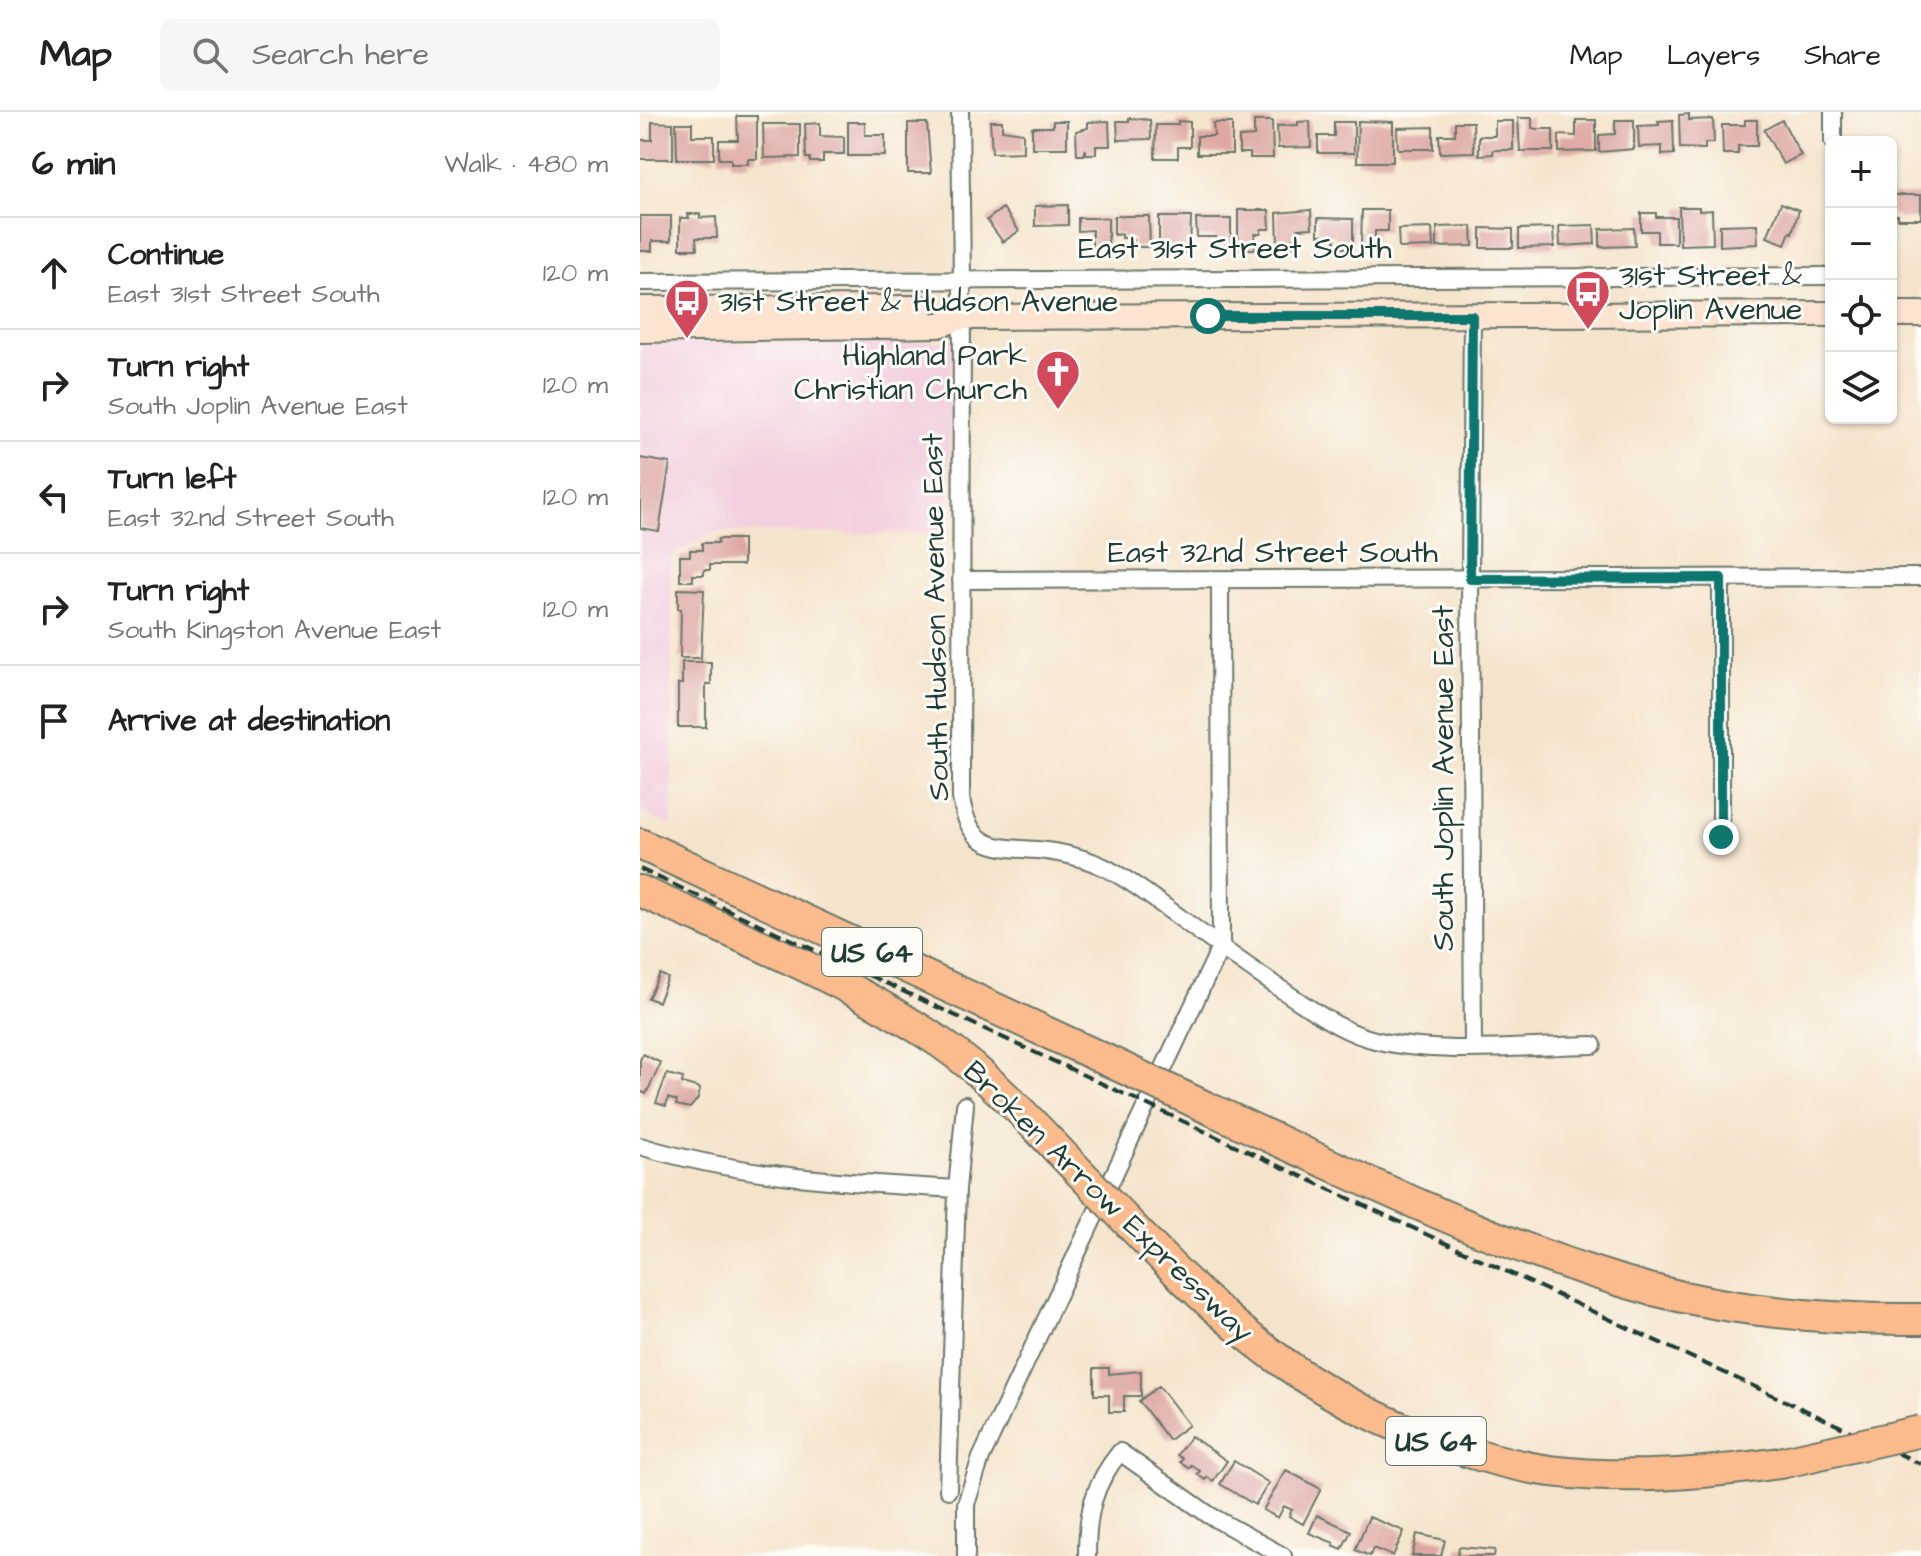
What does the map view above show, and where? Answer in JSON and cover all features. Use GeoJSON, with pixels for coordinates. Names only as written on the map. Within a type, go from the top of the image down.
{"type":"FeatureCollection","features":[{"type":"Feature","properties":{"kind":"highway","name":"Broken Arrow Expressway"},"geometry":{"type":"LineString","coordinates":[[640,844],[1436,1213],[1514,1245],[1592,1272],[1707,1302],[1804,1315],[1921,1319]]}},
{"type":"Feature","properties":{"kind":"highway","name":"Broken Arrow Expressway"},"geometry":{"type":"LineString","coordinates":[[640,891],[852,990],[910,1024],[969,1065],[1022,1111],[1151,1246],[1227,1320],[1311,1383],[1388,1422],[1449,1446],[1511,1464],[1589,1474],[1675,1475],[1780,1463],[1921,1431]]}},
{"type":"Feature","properties":{"kind":"highway"},"geometry":{"type":"LineString","coordinates":[[1876,1319],[1921,1308]]}},
{"type":"Feature","properties":{"kind":"main road"},"geometry":{"type":"LineString","coordinates":[[640,309],[939,308],[962,317]]}},
{"type":"Feature","properties":{"kind":"main road"},"geometry":{"type":"LineString","coordinates":[[640,330],[939,325],[962,317],[1825,314]]}},
{"type":"Feature","properties":{"kind":"main road"},"geometry":{"type":"LineString","coordinates":[[1897,314],[1921,314]]}},
{"type":"Feature","properties":{"kind":"street","name":"South Hudson Avenue East"},"geometry":{"type":"LineString","coordinates":[[960,112],[961,798],[965,817],[972,833],[983,843],[999,848],[1049,852],[1105,867],[1140,887],[1221,946]]}},
{"type":"Feature","properties":{"kind":"street"},"geometry":{"type":"LineString","coordinates":[[1833,112],[1833,136]]}},
{"type":"Feature","properties":{"kind":"street","name":"East 31st Street South"},"geometry":{"type":"LineString","coordinates":[[640,282],[1825,276]]}},
{"type":"Feature","properties":{"kind":"street","name":"South Joplin Avenue East"},"geometry":{"type":"LineString","coordinates":[[1472,316],[1473,1047]]}},
{"type":"Feature","properties":{"kind":"street","name":"East 32nd Street South"},"geometry":{"type":"LineString","coordinates":[[961,580],[1921,577]]}},
{"type":"Feature","properties":{"kind":"street"},"geometry":{"type":"LineString","coordinates":[[1721,578],[1721,837]]}},
{"type":"Feature","properties":{"kind":"street"},"geometry":{"type":"LineString","coordinates":[[966,1556],[966,1504],[981,1458],[1221,946],[1220,580]]}},
{"type":"Feature","properties":{"kind":"street"},"geometry":{"type":"LineString","coordinates":[[1221,946],[1266,980],[1350,1032],[1398,1044],[1473,1047],[1593,1045]]}},
{"type":"Feature","properties":{"kind":"street"},"geometry":{"type":"LineString","coordinates":[[948,1490],[957,1189],[965,1105]]}},
{"type":"Feature","properties":{"kind":"street"},"geometry":{"type":"LineString","coordinates":[[640,1146],[687,1159],[787,1177],[957,1189]]}},
{"type":"Feature","properties":{"kind":"street"},"geometry":{"type":"LineString","coordinates":[[1087,1556],[1087,1538],[1096,1490],[1102,1474],[1120,1452],[1209,1515],[1283,1556]]}},
{"type":"Feature","properties":{"kind":"shaded area"},"geometry":{"type":"Polygon","coordinates":[[[952,342],[948,534],[715,532],[671,556],[672,827],[640,811],[640,343],[952,342]]]}},
{"type":"Feature","properties":{"kind":"building"},"geometry":{"type":"Polygon","coordinates":[[[1689,114],[1689,120],[1713,119],[1714,143],[1705,143],[1705,149],[1680,148],[1679,115],[1689,114]]]}},
{"type":"Feature","properties":{"kind":"building"},"geometry":{"type":"Polygon","coordinates":[[[737,116],[757,116],[757,159],[748,159],[748,164],[731,164],[731,159],[719,159],[719,140],[738,140],[737,116]]]}},
{"type":"Feature","properties":{"kind":"building"},"geometry":{"type":"Polygon","coordinates":[[[1129,118],[1150,120],[1151,139],[1118,140],[1117,121],[1129,121],[1129,118]]]}},
{"type":"Feature","properties":{"kind":"building"},"geometry":{"type":"Polygon","coordinates":[[[1518,118],[1532,118],[1532,128],[1553,129],[1553,151],[1520,151],[1518,118]]]}},
{"type":"Feature","properties":{"kind":"building"},"geometry":{"type":"Polygon","coordinates":[[[1576,120],[1596,120],[1596,151],[1559,152],[1559,135],[1576,136],[1576,120]]]}},
{"type":"Feature","properties":{"kind":"building"},"geometry":{"type":"Polygon","coordinates":[[[1615,120],[1634,120],[1634,149],[1599,152],[1599,135],[1615,134],[1615,120]]]}},
{"type":"Feature","properties":{"kind":"building"},"geometry":{"type":"Polygon","coordinates":[[[1673,120],[1674,154],[1662,155],[1662,146],[1639,147],[1638,126],[1659,125],[1658,121],[1673,120]]]}},
{"type":"Feature","properties":{"kind":"building"},"geometry":{"type":"Polygon","coordinates":[[[1745,120],[1757,120],[1757,146],[1738,146],[1738,154],[1723,154],[1722,125],[1745,125],[1745,120]]]}},
{"type":"Feature","properties":{"kind":"building"},"geometry":{"type":"Polygon","coordinates":[[[1782,120],[1801,155],[1783,164],[1764,130],[1782,120]]]}},
{"type":"Feature","properties":{"kind":"building"},"geometry":{"type":"Polygon","coordinates":[[[990,121],[1002,121],[1002,130],[1023,133],[1023,152],[992,153],[990,121]]]}},
{"type":"Feature","properties":{"kind":"building"},"geometry":{"type":"Polygon","coordinates":[[[1053,121],[1067,121],[1067,148],[1032,148],[1032,127],[1053,127],[1053,121]]]}},
{"type":"Feature","properties":{"kind":"building"},"geometry":{"type":"Polygon","coordinates":[[[1109,121],[1110,146],[1096,146],[1096,154],[1086,154],[1086,149],[1084,155],[1077,155],[1076,131],[1088,128],[1088,122],[1109,121]]]}},
{"type":"Feature","properties":{"kind":"building"},"geometry":{"type":"Polygon","coordinates":[[[1178,121],[1190,122],[1190,147],[1178,147],[1178,158],[1155,158],[1156,125],[1178,125],[1178,121]]]}},
{"type":"Feature","properties":{"kind":"building"},"geometry":{"type":"Polygon","coordinates":[[[1254,121],[1272,121],[1273,158],[1250,158],[1250,153],[1239,153],[1239,137],[1254,136],[1254,121]]]}},
{"type":"Feature","properties":{"kind":"building"},"geometry":{"type":"Polygon","coordinates":[[[1310,121],[1311,147],[1278,148],[1277,126],[1310,121]]]}},
{"type":"Feature","properties":{"kind":"building"},"geometry":{"type":"Polygon","coordinates":[[[1358,121],[1393,122],[1393,162],[1357,162],[1358,121]]]}},
{"type":"Feature","properties":{"kind":"building"},"geometry":{"type":"Polygon","coordinates":[[[1495,121],[1513,121],[1513,150],[1493,150],[1493,154],[1479,155],[1479,136],[1495,136],[1495,121]]]}},
{"type":"Feature","properties":{"kind":"building"},"geometry":{"type":"Polygon","coordinates":[[[652,122],[673,123],[673,159],[640,159],[640,140],[652,140],[652,122]]]}},
{"type":"Feature","properties":{"kind":"building"},"geometry":{"type":"Polygon","coordinates":[[[848,122],[865,122],[865,135],[885,135],[885,156],[848,156],[848,122]]]}},
{"type":"Feature","properties":{"kind":"building"},"geometry":{"type":"Polygon","coordinates":[[[1334,122],[1354,122],[1354,153],[1318,153],[1318,136],[1334,136],[1334,122]]]}},
{"type":"Feature","properties":{"kind":"building"},"geometry":{"type":"Polygon","coordinates":[[[1455,122],[1473,122],[1474,152],[1440,153],[1439,135],[1455,135],[1455,122]]]}},
{"type":"Feature","properties":{"kind":"building"},"geometry":{"type":"Polygon","coordinates":[[[676,123],[692,123],[692,136],[714,136],[714,159],[677,159],[676,123]]]}},
{"type":"Feature","properties":{"kind":"building"},"geometry":{"type":"Polygon","coordinates":[[[820,123],[820,136],[844,137],[844,154],[823,154],[823,162],[810,162],[810,158],[806,158],[805,124],[820,123]]]}},
{"type":"Feature","properties":{"kind":"building"},"geometry":{"type":"Polygon","coordinates":[[[908,123],[927,123],[931,173],[908,173],[908,123]]]}},
{"type":"Feature","properties":{"kind":"building"},"geometry":{"type":"Polygon","coordinates":[[[1213,123],[1232,123],[1232,154],[1197,154],[1197,136],[1214,136],[1213,123]]]}},
{"type":"Feature","properties":{"kind":"building"},"geometry":{"type":"Polygon","coordinates":[[[763,124],[800,124],[800,157],[764,158],[763,124]]]}},
{"type":"Feature","properties":{"kind":"building"},"geometry":{"type":"Polygon","coordinates":[[[1433,127],[1433,149],[1398,149],[1397,128],[1433,127]]]}},
{"type":"Feature","properties":{"kind":"building"},"geometry":{"type":"Polygon","coordinates":[[[1897,195],[1921,195],[1921,219],[1898,219],[1897,195]]]}},
{"type":"Feature","properties":{"kind":"building"},"geometry":{"type":"Polygon","coordinates":[[[1781,203],[1799,210],[1785,244],[1767,237],[1781,203]]]}},
{"type":"Feature","properties":{"kind":"building"},"geometry":{"type":"Polygon","coordinates":[[[1068,205],[1068,225],[1035,226],[1035,206],[1068,205]]]}},
{"type":"Feature","properties":{"kind":"building"},"geometry":{"type":"Polygon","coordinates":[[[1679,207],[1712,210],[1713,244],[1680,245],[1679,207]]]}},
{"type":"Feature","properties":{"kind":"building"},"geometry":{"type":"Polygon","coordinates":[[[1003,208],[1019,231],[1003,242],[987,220],[1003,208]]]}},
{"type":"Feature","properties":{"kind":"building"},"geometry":{"type":"Polygon","coordinates":[[[1238,210],[1269,210],[1270,229],[1261,229],[1261,234],[1255,234],[1255,249],[1238,249],[1238,210]]]}},
{"type":"Feature","properties":{"kind":"building"},"geometry":{"type":"Polygon","coordinates":[[[1311,210],[1312,228],[1298,229],[1298,238],[1293,238],[1293,248],[1278,248],[1277,213],[1311,210]]]}},
{"type":"Feature","properties":{"kind":"building"},"geometry":{"type":"Polygon","coordinates":[[[1362,210],[1388,210],[1388,231],[1375,231],[1375,247],[1361,247],[1362,210]]]}},
{"type":"Feature","properties":{"kind":"building"},"geometry":{"type":"Polygon","coordinates":[[[1641,213],[1676,217],[1676,243],[1657,243],[1657,231],[1641,231],[1641,213]]]}},
{"type":"Feature","properties":{"kind":"building"},"geometry":{"type":"Polygon","coordinates":[[[688,214],[700,214],[700,218],[716,217],[717,238],[696,238],[697,249],[680,249],[680,218],[689,218],[688,214]]]}},
{"type":"Feature","properties":{"kind":"building"},"geometry":{"type":"Polygon","coordinates":[[[640,216],[671,216],[671,241],[652,241],[652,251],[640,251],[640,216]]]}},
{"type":"Feature","properties":{"kind":"building"},"geometry":{"type":"Polygon","coordinates":[[[1114,216],[1149,216],[1150,247],[1133,247],[1133,238],[1114,235],[1114,216]]]}},
{"type":"Feature","properties":{"kind":"building"},"geometry":{"type":"Polygon","coordinates":[[[1159,217],[1191,217],[1190,253],[1173,253],[1173,248],[1159,248],[1159,217]]]}},
{"type":"Feature","properties":{"kind":"building"},"geometry":{"type":"Polygon","coordinates":[[[1078,218],[1108,218],[1108,248],[1092,248],[1092,230],[1078,231],[1078,218]]]}},
{"type":"Feature","properties":{"kind":"building"},"geometry":{"type":"Polygon","coordinates":[[[1318,218],[1353,219],[1353,248],[1335,248],[1335,235],[1318,235],[1318,218]]]}},
{"type":"Feature","properties":{"kind":"building"},"geometry":{"type":"Polygon","coordinates":[[[1196,219],[1231,219],[1231,248],[1216,248],[1216,237],[1197,237],[1196,219]]]}},
{"type":"Feature","properties":{"kind":"building"},"geometry":{"type":"Polygon","coordinates":[[[1757,224],[1758,244],[1720,246],[1720,225],[1757,224]]]}},
{"type":"Feature","properties":{"kind":"building"},"geometry":{"type":"Polygon","coordinates":[[[1594,225],[1595,244],[1560,246],[1559,226],[1594,225]]]}},
{"type":"Feature","properties":{"kind":"building"},"geometry":{"type":"Polygon","coordinates":[[[1472,226],[1473,246],[1437,247],[1437,227],[1472,226]]]}},
{"type":"Feature","properties":{"kind":"building"},"geometry":{"type":"Polygon","coordinates":[[[1432,228],[1433,247],[1399,248],[1398,229],[1432,228]]]}},
{"type":"Feature","properties":{"kind":"building"},"geometry":{"type":"Polygon","coordinates":[[[1481,228],[1513,229],[1513,248],[1481,248],[1481,228]]]}},
{"type":"Feature","properties":{"kind":"building"},"geometry":{"type":"Polygon","coordinates":[[[1553,228],[1554,247],[1519,248],[1519,229],[1553,228]]]}},
{"type":"Feature","properties":{"kind":"building"},"geometry":{"type":"Polygon","coordinates":[[[1634,228],[1635,246],[1600,247],[1600,229],[1634,228]]]}},
{"type":"Feature","properties":{"kind":"building"},"geometry":{"type":"Polygon","coordinates":[[[640,458],[670,463],[659,531],[640,528],[640,458]]]}},
{"type":"Feature","properties":{"kind":"building"},"geometry":{"type":"Polygon","coordinates":[[[718,539],[743,539],[743,565],[710,565],[710,570],[704,570],[704,575],[693,575],[693,581],[680,581],[680,556],[690,556],[690,550],[702,550],[702,543],[718,543],[718,539]]]}},
{"type":"Feature","properties":{"kind":"building"},"geometry":{"type":"Polygon","coordinates":[[[678,589],[704,590],[701,658],[680,658],[681,609],[678,609],[678,589]]]}},
{"type":"Feature","properties":{"kind":"building"},"geometry":{"type":"Polygon","coordinates":[[[682,662],[711,662],[711,684],[706,684],[706,727],[678,727],[678,684],[682,684],[682,662]]]}},
{"type":"Feature","properties":{"kind":"building"},"geometry":{"type":"Polygon","coordinates":[[[660,974],[668,978],[658,1002],[648,998],[660,974]]]}},
{"type":"Feature","properties":{"kind":"building"},"geometry":{"type":"Polygon","coordinates":[[[643,1054],[661,1063],[646,1094],[640,1091],[640,1060],[643,1054]]]}},
{"type":"Feature","properties":{"kind":"building"},"geometry":{"type":"Polygon","coordinates":[[[667,1074],[683,1078],[682,1083],[700,1088],[698,1098],[690,1108],[676,1105],[677,1101],[668,1098],[666,1106],[656,1103],[667,1074]]]}},
{"type":"Feature","properties":{"kind":"building"},"geometry":{"type":"Polygon","coordinates":[[[1094,1368],[1109,1368],[1109,1374],[1141,1371],[1141,1396],[1124,1396],[1124,1412],[1109,1412],[1109,1395],[1094,1395],[1094,1368]]]}},
{"type":"Feature","properties":{"kind":"building"},"geometry":{"type":"Polygon","coordinates":[[[1159,1386],[1189,1425],[1169,1440],[1139,1401],[1159,1386]]]}},
{"type":"Feature","properties":{"kind":"building"},"geometry":{"type":"Polygon","coordinates":[[[1191,1436],[1227,1461],[1213,1481],[1207,1477],[1205,1480],[1197,1474],[1200,1471],[1180,1462],[1183,1459],[1177,1455],[1191,1436]]]}},
{"type":"Feature","properties":{"kind":"building"},"geometry":{"type":"Polygon","coordinates":[[[1234,1461],[1269,1483],[1255,1505],[1220,1484],[1234,1461]]]}},
{"type":"Feature","properties":{"kind":"building"},"geometry":{"type":"Polygon","coordinates":[[[1286,1470],[1321,1489],[1303,1524],[1289,1516],[1292,1510],[1284,1506],[1278,1518],[1263,1510],[1286,1470]]]}},
{"type":"Feature","properties":{"kind":"building"},"geometry":{"type":"Polygon","coordinates":[[[1317,1515],[1351,1531],[1342,1549],[1309,1533],[1317,1515]]]}},
{"type":"Feature","properties":{"kind":"building"},"geometry":{"type":"Polygon","coordinates":[[[1369,1517],[1404,1531],[1393,1556],[1373,1548],[1370,1556],[1355,1550],[1369,1517]]]}},
{"type":"Feature","properties":{"kind":"building"},"geometry":{"type":"Polygon","coordinates":[[[1417,1534],[1445,1540],[1441,1556],[1412,1556],[1417,1534]]]}},
{"type":"Feature","properties":{"kind":"building"},"geometry":{"type":"Polygon","coordinates":[[[1459,1547],[1495,1550],[1494,1556],[1457,1556],[1459,1547]]]}},
{"type":"Feature","properties":{"kind":"railway"},"geometry":{"type":"LineString","coordinates":[[640,869],[1921,1464]]}},
{"type":"Feature","properties":{"kind":"place","name":"31st Street & Joplin Avenue"},"geometry":{"type":"Point","coordinates":[1588,331]}},
{"type":"Feature","properties":{"kind":"place","name":"31st Street & Hudson Avenue"},"geometry":{"type":"Point","coordinates":[687,340]}},
{"type":"Feature","properties":{"kind":"place","name":"Highland Park Christian Church"},"geometry":{"type":"Point","coordinates":[1058,411]}},
{"type":"Feature","properties":{"kind":"route"},"geometry":{"type":"LineString","coordinates":[[1208,316],[1472,316],[1470,579],[1721,578],[1721,837]]}}]}
